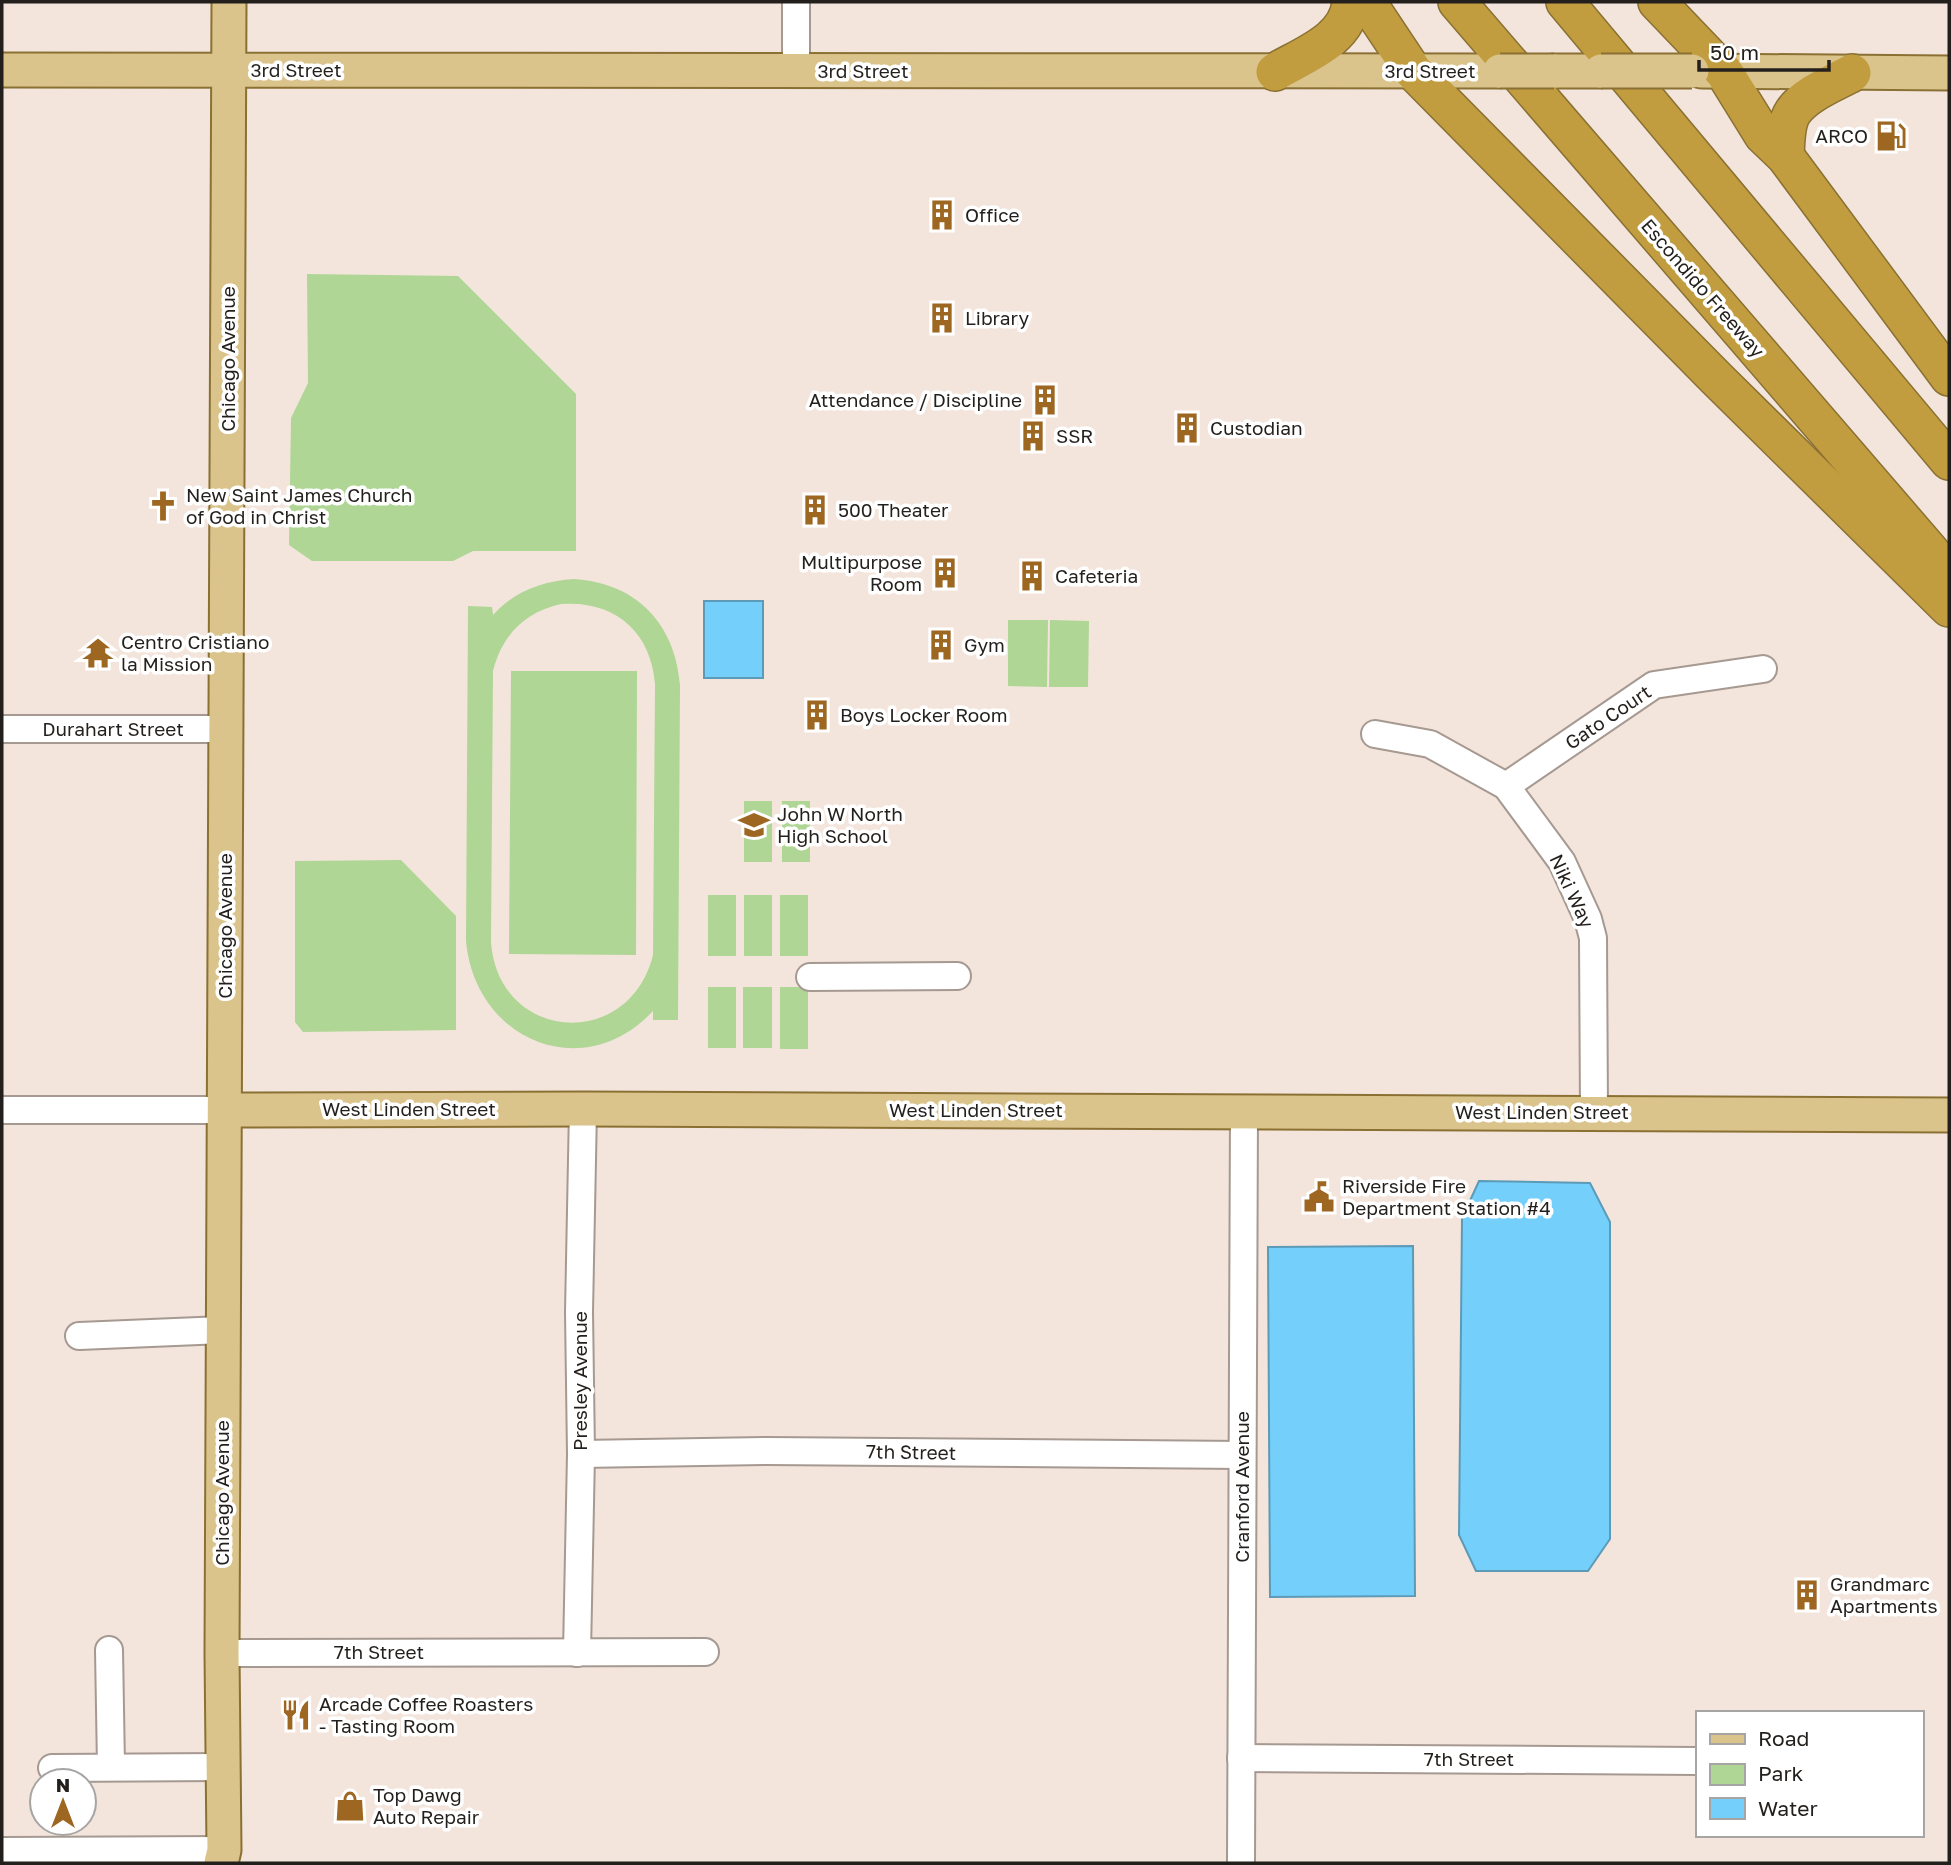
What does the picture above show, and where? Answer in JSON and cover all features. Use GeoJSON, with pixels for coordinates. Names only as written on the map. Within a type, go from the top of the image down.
{"type":"FeatureCollection","features":[{"type":"Feature","properties":{"kind":"highway"},"geometry":{"type":"LineString","coordinates":[[1275,72],[1328,42],[1349,15],[1351,2]]}},
{"type":"Feature","properties":{"kind":"highway"},"geometry":{"type":"LineString","coordinates":[[1367,2],[1427,71],[1726,387],[1949,608]]}},
{"type":"Feature","properties":{"kind":"highway","name":"Escondido Freeway"},"geometry":{"type":"LineString","coordinates":[[1457,2],[1949,573]]}},
{"type":"Feature","properties":{"kind":"highway"},"geometry":{"type":"LineString","coordinates":[[1565,2],[1949,461]]}},
{"type":"Feature","properties":{"kind":"highway"},"geometry":{"type":"LineString","coordinates":[[1657,2],[1708,72],[1785,156],[1949,377]]}},
{"type":"Feature","properties":{"kind":"highway"},"geometry":{"type":"LineString","coordinates":[[1785,156],[1787,125],[1792,113],[1810,98],[1852,73]]}},
{"type":"Feature","properties":{"kind":"main road","name":"Chicago Avenue"},"geometry":{"type":"LineString","coordinates":[[224,1859],[222,1653],[229,2]]}},
{"type":"Feature","properties":{"kind":"main road","name":"3rd Street"},"geometry":{"type":"LineString","coordinates":[[2,70],[1949,73]]}},
{"type":"Feature","properties":{"kind":"main road","name":"West Linden Street"},"geometry":{"type":"LineString","coordinates":[[225,1110],[1949,1115]]}},
{"type":"Feature","properties":{"kind":"street"},"geometry":{"type":"LineString","coordinates":[[796,2],[796,71]]}},
{"type":"Feature","properties":{"kind":"street","name":"Gato Court"},"geometry":{"type":"LineString","coordinates":[[1506,786],[1654,685],[1763,669]]}},
{"type":"Feature","properties":{"kind":"street","name":"Durahart Street"},"geometry":{"type":"LineString","coordinates":[[2,729],[225,729]]}},
{"type":"Feature","properties":{"kind":"street","name":"Niki Way"},"geometry":{"type":"LineString","coordinates":[[1375,734],[1430,744],[1506,786],[1562,862],[1588,919],[1592,938],[1594,1112]]}},
{"type":"Feature","properties":{"kind":"street"},"geometry":{"type":"LineString","coordinates":[[810,977],[957,976]]}},
{"type":"Feature","properties":{"kind":"street","name":"Presley Avenue"},"geometry":{"type":"LineString","coordinates":[[577,1653],[583,1109]]}},
{"type":"Feature","properties":{"kind":"street","name":"West Linden Street"},"geometry":{"type":"LineString","coordinates":[[2,1110],[225,1110]]}},
{"type":"Feature","properties":{"kind":"street","name":"Cranford Avenue"},"geometry":{"type":"LineString","coordinates":[[1241,1863],[1244,1111]]}},
{"type":"Feature","properties":{"kind":"street"},"geometry":{"type":"LineString","coordinates":[[79,1336],[223,1330]]}},
{"type":"Feature","properties":{"kind":"street","name":"7th Street"},"geometry":{"type":"LineString","coordinates":[[581,1454],[767,1451],[1242,1455]]}},
{"type":"Feature","properties":{"kind":"street"},"geometry":{"type":"LineString","coordinates":[[109,1650],[111,1767]]}},
{"type":"Feature","properties":{"kind":"street","name":"7th Street"},"geometry":{"type":"LineString","coordinates":[[222,1653],[705,1652]]}},
{"type":"Feature","properties":{"kind":"street","name":"7th Street"},"geometry":{"type":"LineString","coordinates":[[1241,1758],[1696,1761]]}},
{"type":"Feature","properties":{"kind":"street"},"geometry":{"type":"LineString","coordinates":[[98,1767],[223,1767]]}},
{"type":"Feature","properties":{"kind":"street"},"geometry":{"type":"LineString","coordinates":[[2,1851],[224,1859]]}},
{"type":"Feature","properties":{"kind":"green space"},"geometry":{"type":"Polygon","coordinates":[[[307,274],[458,276],[576,394],[576,551],[473,551],[453,561],[312,561],[289,545],[291,418],[308,383],[307,274]]]}},
{"type":"Feature","properties":{"kind":"green space"},"geometry":{"type":"Polygon","coordinates":[[[562,580],[596,582],[633,598],[648,610],[661,625],[670,643],[677,663],[680,685],[678,1020],[653,1020],[653,1011],[625,1034],[596,1046],[565,1048],[537,1041],[511,1026],[489,1004],[474,976],[466,941],[468,606],[492,607],[493,615],[520,594],[540,585],[562,580]],[[561,604],[526,619],[502,646],[493,671],[491,942],[499,975],[516,1000],[539,1016],[566,1022],[593,1020],[619,1008],[639,986],[653,955],[655,684],[652,665],[637,634],[626,623],[597,607],[561,604]]]}},
{"type":"Feature","properties":{"kind":"green space"},"geometry":{"type":"Polygon","coordinates":[[[1008,620],[1048,620],[1047,687],[1008,686],[1008,620]]]}},
{"type":"Feature","properties":{"kind":"green space"},"geometry":{"type":"Polygon","coordinates":[[[1050,620],[1089,621],[1088,687],[1049,687],[1050,620]]]}},
{"type":"Feature","properties":{"kind":"green space"},"geometry":{"type":"Polygon","coordinates":[[[511,671],[637,671],[636,955],[509,954],[511,671]]]}},
{"type":"Feature","properties":{"kind":"green space"},"geometry":{"type":"Polygon","coordinates":[[[744,801],[772,801],[772,862],[744,862],[744,801]]]}},
{"type":"Feature","properties":{"kind":"green space"},"geometry":{"type":"Polygon","coordinates":[[[782,801],[810,801],[810,862],[782,862],[782,801]]]}},
{"type":"Feature","properties":{"kind":"green space"},"geometry":{"type":"Polygon","coordinates":[[[401,860],[456,916],[456,1030],[303,1032],[295,1022],[295,861],[401,860]]]}},
{"type":"Feature","properties":{"kind":"green space"},"geometry":{"type":"Polygon","coordinates":[[[708,895],[736,895],[736,956],[708,956],[708,895]]]}},
{"type":"Feature","properties":{"kind":"green space"},"geometry":{"type":"Polygon","coordinates":[[[744,895],[772,895],[772,956],[744,956],[744,895]]]}},
{"type":"Feature","properties":{"kind":"green space"},"geometry":{"type":"Polygon","coordinates":[[[780,895],[808,895],[808,956],[780,956],[780,895]]]}},
{"type":"Feature","properties":{"kind":"green space"},"geometry":{"type":"Polygon","coordinates":[[[708,987],[736,987],[736,1048],[708,1048],[708,987]]]}},
{"type":"Feature","properties":{"kind":"green space"},"geometry":{"type":"Polygon","coordinates":[[[743,987],[772,987],[772,1048],[743,1048],[743,987]]]}},
{"type":"Feature","properties":{"kind":"green space"},"geometry":{"type":"Polygon","coordinates":[[[780,987],[808,987],[808,1049],[780,1049],[780,987]]]}},
{"type":"Feature","properties":{"kind":"water"},"geometry":{"type":"Polygon","coordinates":[[[704,601],[763,601],[763,678],[704,678],[704,601]]]}},
{"type":"Feature","properties":{"kind":"water"},"geometry":{"type":"Polygon","coordinates":[[[1479,1181],[1590,1183],[1610,1222],[1610,1539],[1588,1571],[1476,1571],[1459,1535],[1462,1218],[1479,1181]]]}},
{"type":"Feature","properties":{"kind":"water"},"geometry":{"type":"Polygon","coordinates":[[[1413,1246],[1415,1596],[1270,1597],[1268,1247],[1413,1246]]]}},
{"type":"Feature","properties":{"kind":"place","name":"ARCO"},"geometry":{"type":"Point","coordinates":[1891,136]}},
{"type":"Feature","properties":{"kind":"place","name":"Office"},"geometry":{"type":"Point","coordinates":[942,215]}},
{"type":"Feature","properties":{"kind":"place","name":"Library"},"geometry":{"type":"Point","coordinates":[942,318]}},
{"type":"Feature","properties":{"kind":"place","name":"Attendance / Discipline"},"geometry":{"type":"Point","coordinates":[1045,400]}},
{"type":"Feature","properties":{"kind":"place","name":"Custodian"},"geometry":{"type":"Point","coordinates":[1187,428]}},
{"type":"Feature","properties":{"kind":"place","name":"SSR"},"geometry":{"type":"Point","coordinates":[1033,436]}},
{"type":"Feature","properties":{"kind":"place","name":"New Saint James Church of God in Christ"},"geometry":{"type":"Point","coordinates":[163,506]}},
{"type":"Feature","properties":{"kind":"place","name":"500 Theater"},"geometry":{"type":"Point","coordinates":[815,510]}},
{"type":"Feature","properties":{"kind":"place","name":"Multipurpose Room"},"geometry":{"type":"Point","coordinates":[945,573]}},
{"type":"Feature","properties":{"kind":"place","name":"Cafeteria"},"geometry":{"type":"Point","coordinates":[1032,576]}},
{"type":"Feature","properties":{"kind":"place","name":"Gym"},"geometry":{"type":"Point","coordinates":[941,645]}},
{"type":"Feature","properties":{"kind":"place","name":"Centro Cristiano la Mission"},"geometry":{"type":"Point","coordinates":[98,653]}},
{"type":"Feature","properties":{"kind":"place","name":"Boys Locker Room"},"geometry":{"type":"Point","coordinates":[817,715]}},
{"type":"Feature","properties":{"kind":"place","name":"John W North High School"},"geometry":{"type":"Point","coordinates":[754,825]}},
{"type":"Feature","properties":{"kind":"place","name":"Riverside Fire Department Station #4"},"geometry":{"type":"Point","coordinates":[1319,1197]}},
{"type":"Feature","properties":{"kind":"place","name":"Grandmarc Apartments"},"geometry":{"type":"Point","coordinates":[1807,1595]}},
{"type":"Feature","properties":{"kind":"place","name":"Arcade Coffee Roasters - Tasting Room"},"geometry":{"type":"Point","coordinates":[296,1715]}},
{"type":"Feature","properties":{"kind":"place","name":"Top Dawg Auto Repair"},"geometry":{"type":"Point","coordinates":[350,1806]}}]}
